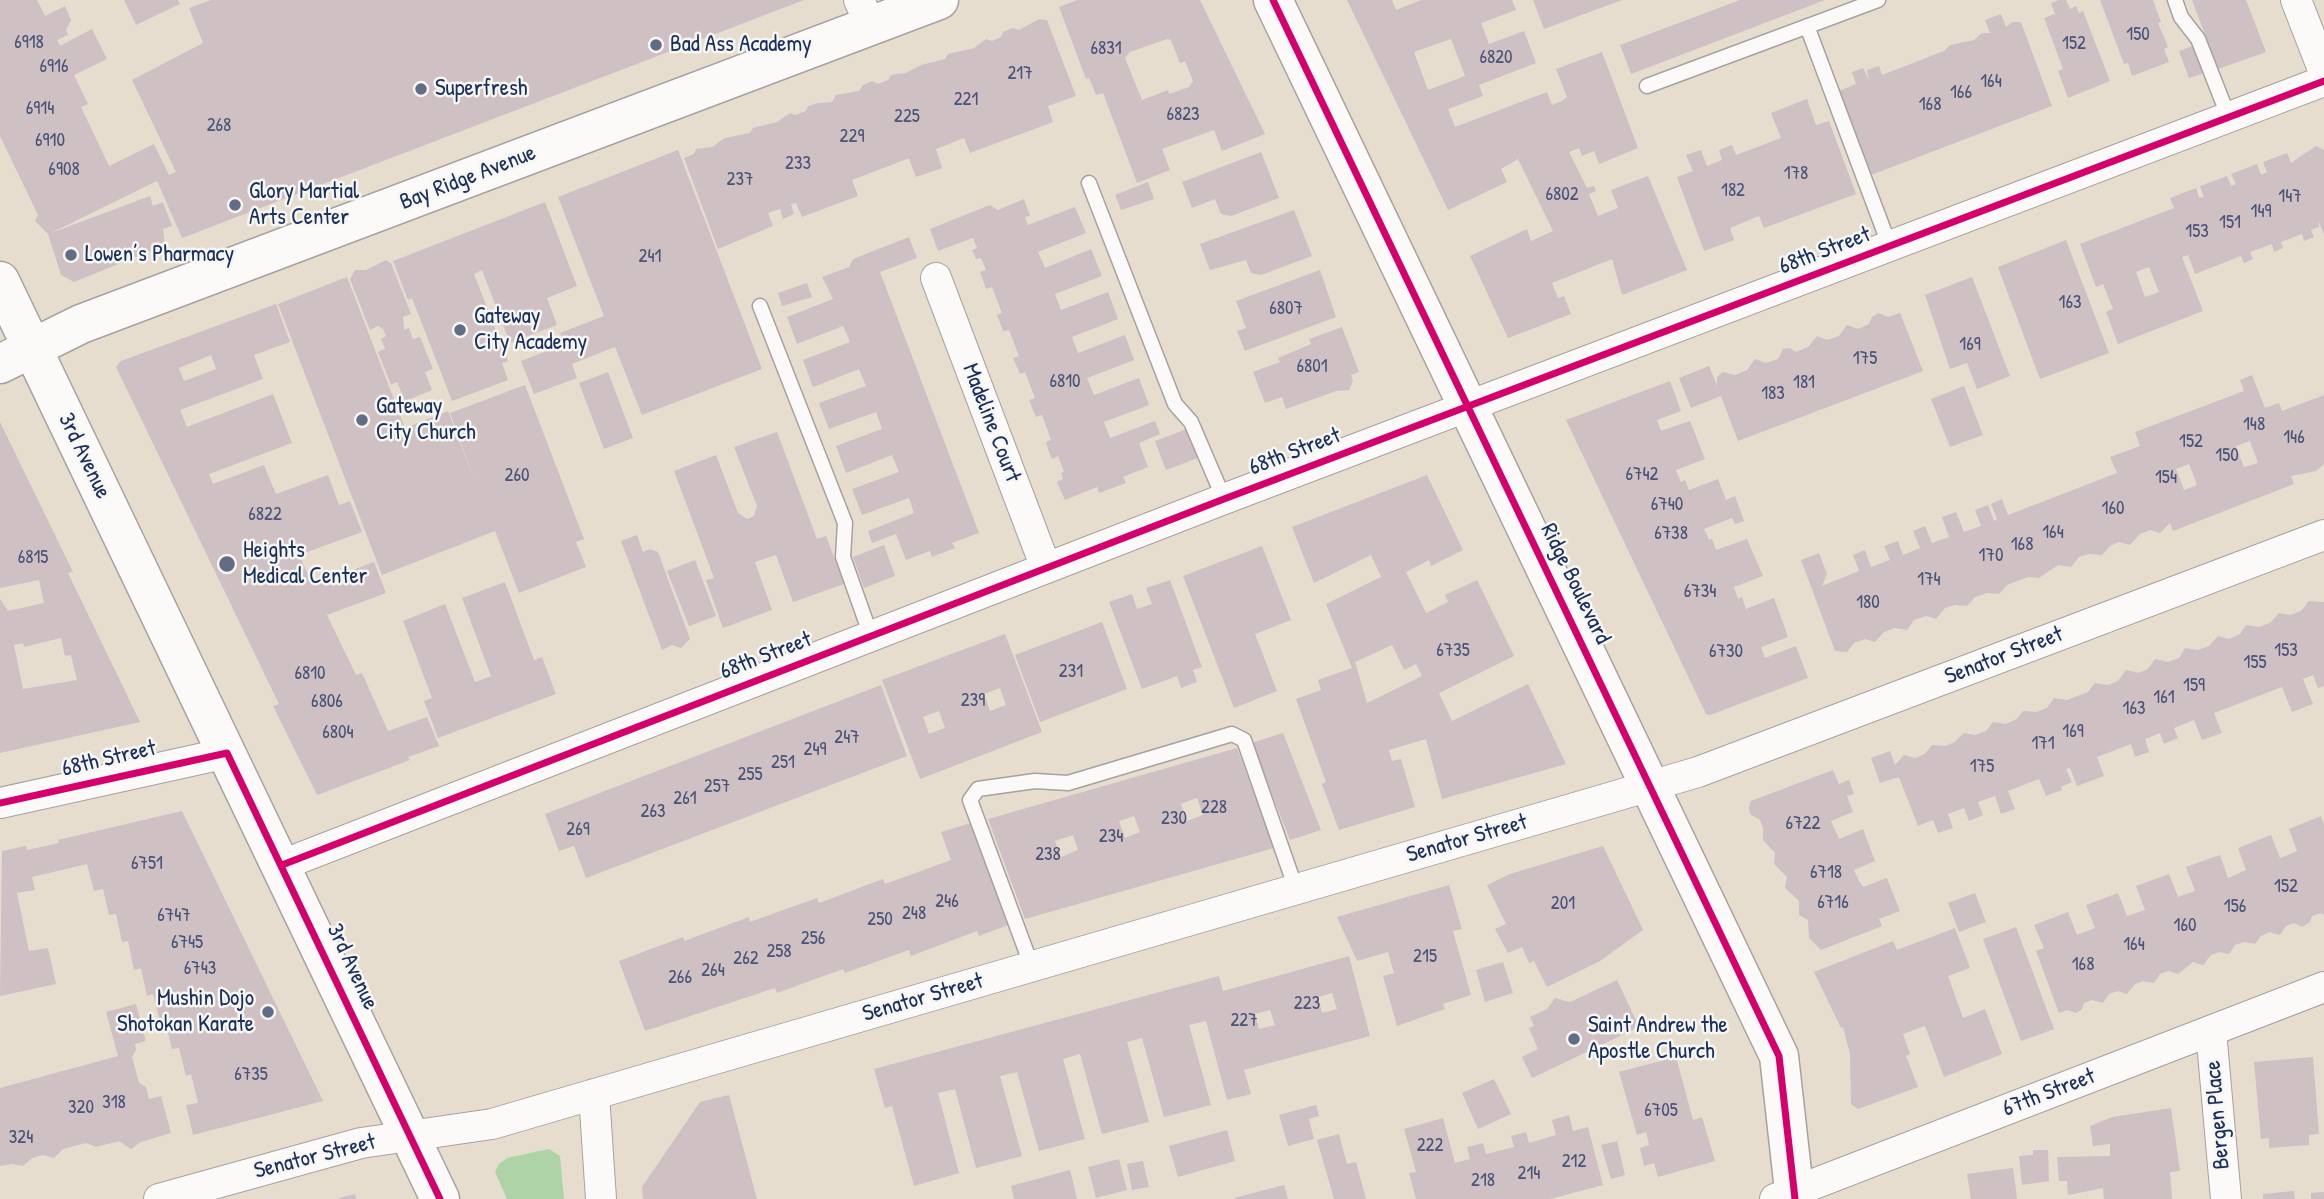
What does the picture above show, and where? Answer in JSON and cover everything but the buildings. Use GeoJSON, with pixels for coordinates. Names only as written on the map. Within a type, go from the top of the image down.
{"type":"FeatureCollection","features":[{"type":"Feature","properties":{"kind":"street","name":"Bay Ridge Avenue"},"geometry":{"type":"LineString","coordinates":[[16,356],[81,324],[865,13],[939,0]]}},
{"type":"Feature","properties":{"kind":"street","name":"Ridge Boulevard"},"geometry":{"type":"LineString","coordinates":[[1273,0],[1779,1056],[1788,1196]]}},
{"type":"Feature","properties":{"kind":"street"},"geometry":{"type":"LineString","coordinates":[[2297,0],[2324,72]]}},
{"type":"Feature","properties":{"kind":"street","name":"68th Street"},"geometry":{"type":"LineString","coordinates":[[282,865],[1224,499],[2324,82]]}},
{"type":"Feature","properties":{"kind":"street","name":"Madeline Court"},"geometry":{"type":"LineString","coordinates":[[936,278],[1046,568]]}},
{"type":"Feature","properties":{"kind":"street","name":"3rd Avenue"},"geometry":{"type":"LineString","coordinates":[[0,281],[16,356],[227,753],[440,1199]]}},
{"type":"Feature","properties":{"kind":"street","name":"Senator Street"},"geometry":{"type":"LineString","coordinates":[[159,1199],[361,1143],[492,1124],[1698,772],[2324,535]]}},
{"type":"Feature","properties":{"kind":"street","name":"68th Street"},"geometry":{"type":"LineString","coordinates":[[0,803],[227,753]]}},
{"type":"Feature","properties":{"kind":"street","name":"67th Street"},"geometry":{"type":"LineString","coordinates":[[1788,1196],[2324,987]]}},
{"type":"Feature","properties":{"kind":"street","name":"Bergen Place"},"geometry":{"type":"LineString","coordinates":[[2211,1031],[2226,1199]]}},
{"type":"Feature","properties":{"kind":"street"},"geometry":{"type":"LineString","coordinates":[[594,1094],[601,1199]]}},
{"type":"Feature","properties":{"kind":"lane"},"geometry":{"type":"LineString","coordinates":[[1647,86],[1878,0]]}},
{"type":"Feature","properties":{"kind":"lane"},"geometry":{"type":"LineString","coordinates":[[2175,0],[2181,17],[2198,39],[2229,118]]}},
{"type":"Feature","properties":{"kind":"lane"},"geometry":{"type":"LineString","coordinates":[[1807,26],[1890,247]]}},
{"type":"Feature","properties":{"kind":"lane"},"geometry":{"type":"LineString","coordinates":[[1089,183],[1175,404],[1191,422],[1224,499]]}},
{"type":"Feature","properties":{"kind":"lane"},"geometry":{"type":"LineString","coordinates":[[760,306],[845,523],[842,557],[871,636]]}},
{"type":"Feature","properties":{"kind":"lane"},"geometry":{"type":"LineString","coordinates":[[1032,967],[970,800],[978,789],[1035,781],[1068,783],[1232,734],[1244,740],[1296,889]]}},
{"type":"Feature","properties":{"kind":"green space"},"geometry":{"type":"Polygon","coordinates":[[[549,1149],[560,1156],[564,1199],[507,1199],[495,1172],[499,1164],[507,1158],[549,1149]]]}},
{"type":"Feature","properties":{"kind":"cycle path"},"geometry":{"type":"LineString","coordinates":[[1273,0],[1779,1056],[1795,1199]]}},
{"type":"Feature","properties":{"kind":"cycle path"},"geometry":{"type":"LineString","coordinates":[[282,865],[1224,499],[2324,81]]}},
{"type":"Feature","properties":{"kind":"cycle path"},"geometry":{"type":"LineString","coordinates":[[0,803],[227,753],[440,1199]]}},
{"type":"Feature","properties":{"kind":"place","name":"Bad Ass Academy"},"geometry":{"type":"Point","coordinates":[656,45]}},
{"type":"Feature","properties":{"kind":"place","name":"Superfresh"},"geometry":{"type":"Point","coordinates":[421,89]}},
{"type":"Feature","properties":{"kind":"place","name":"Glory Martial Arts Center"},"geometry":{"type":"Point","coordinates":[235,205]}},
{"type":"Feature","properties":{"kind":"place","name":"Lowen’s Pharmacy"},"geometry":{"type":"Point","coordinates":[71,255]}},
{"type":"Feature","properties":{"kind":"place","name":"Gateway City Academy"},"geometry":{"type":"Point","coordinates":[460,330]}},
{"type":"Feature","properties":{"kind":"place","name":"Gateway City Church"},"geometry":{"type":"Point","coordinates":[362,420]}},
{"type":"Feature","properties":{"kind":"place","name":"Heights Medical Center"},"geometry":{"type":"Point","coordinates":[227,564]}},
{"type":"Feature","properties":{"kind":"place","name":"Mushin Dojo Shotokan Karate"},"geometry":{"type":"Point","coordinates":[268,1012]}},
{"type":"Feature","properties":{"kind":"place","name":"Saint Andrew the Apostle Church"},"geometry":{"type":"Point","coordinates":[1574,1039]}}]}
